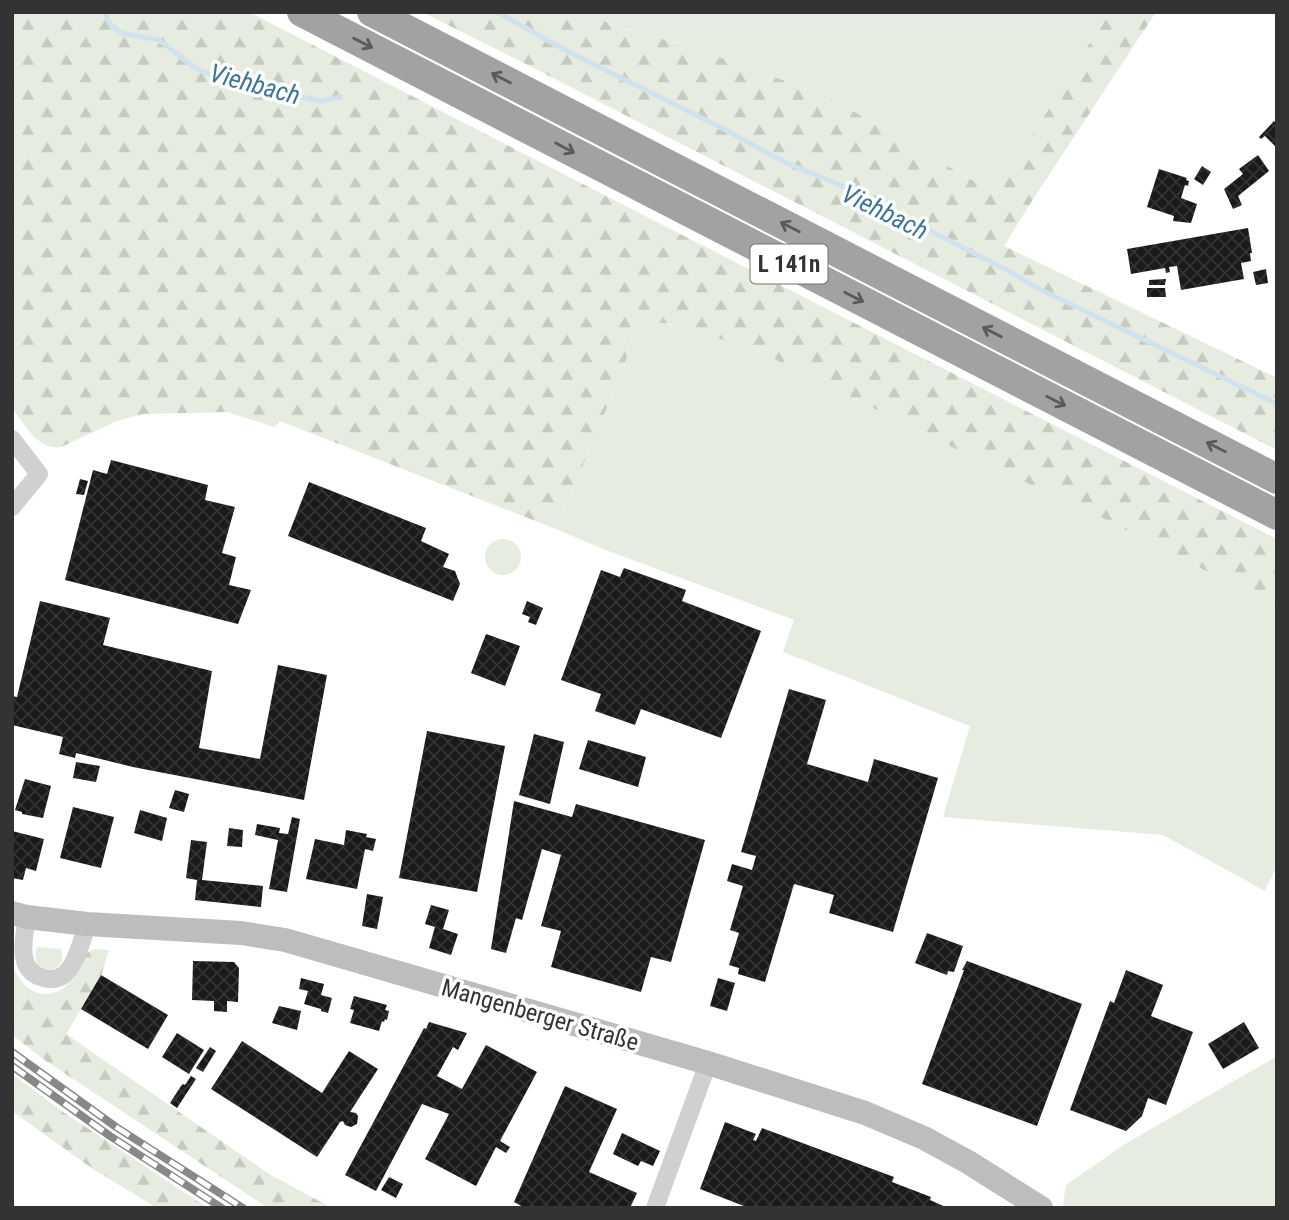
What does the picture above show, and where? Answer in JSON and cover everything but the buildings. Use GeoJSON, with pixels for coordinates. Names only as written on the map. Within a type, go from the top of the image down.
{"type":"FeatureCollection","features":[{"type":"Feature","properties":{"kind":"highway","name":"L 141n"},"geometry":{"type":"LineString","coordinates":[[302,12],[1277,515]]}},
{"type":"Feature","properties":{"kind":"highway","name":"L 141n"},"geometry":{"type":"LineString","coordinates":[[372,12],[1277,479]]}},
{"type":"Feature","properties":{"kind":"main road","name":"Mangenberger Straße"},"geometry":{"type":"LineString","coordinates":[[20,915],[87,924],[241,933],[285,940],[708,1063],[865,1113],[924,1138],[1041,1208]]}},
{"type":"Feature","properties":{"kind":"street"},"geometry":{"type":"LineString","coordinates":[[12,439],[39,474],[12,507]]}},
{"type":"Feature","properties":{"kind":"street"},"geometry":{"type":"LineString","coordinates":[[20,915],[26,962],[32,971],[48,980],[67,972],[87,924]]}},
{"type":"Feature","properties":{"kind":"street"},"geometry":{"type":"LineString","coordinates":[[655,1208],[708,1063]]}},
{"type":"Feature","properties":{"kind":"green space"},"geometry":{"type":"Polygon","coordinates":[[[12,12],[249,12],[1277,539],[1277,607],[1065,499],[1022,481],[754,349],[671,324],[661,323],[634,331],[624,367],[556,529],[280,421],[274,427],[227,412],[143,414],[117,421],[61,447],[45,444],[32,435],[12,408],[12,12]]]}},
{"type":"Feature","properties":{"kind":"green space"},"geometry":{"type":"Polygon","coordinates":[[[422,12],[591,12],[611,25],[689,46],[827,96],[996,194],[1109,12],[1156,12],[1004,246],[1277,378],[1277,450],[520,61],[422,12]]]}},
{"type":"Feature","properties":{"kind":"green space"},"geometry":{"type":"Polygon","coordinates":[[[591,12],[1109,12],[996,194],[827,96],[689,46],[611,25],[591,12]]]}},
{"type":"Feature","properties":{"kind":"green space"},"geometry":{"type":"Polygon","coordinates":[[[661,323],[694,329],[754,349],[1022,481],[1065,499],[1277,607],[1277,865],[1265,891],[1163,835],[943,817],[970,726],[783,652],[794,620],[556,529],[624,367],[634,331],[661,323]]]}},
{"type":"Feature","properties":{"kind":"green space"},"geometry":{"type":"Polygon","coordinates":[[[503,539],[516,544],[521,557],[516,570],[503,575],[490,570],[485,557],[490,544],[503,539]]]}},
{"type":"Feature","properties":{"kind":"green space"},"geometry":{"type":"Polygon","coordinates":[[[37,947],[61,949],[60,965],[49,969],[38,965],[35,956],[37,947]]]}},
{"type":"Feature","properties":{"kind":"green space"},"geometry":{"type":"Polygon","coordinates":[[[95,949],[109,950],[101,976],[66,1034],[269,1174],[332,1208],[268,1208],[46,1061],[12,1035],[12,963],[23,983],[31,990],[48,994],[66,986],[75,977],[88,952],[95,949]]]}},
{"type":"Feature","properties":{"kind":"green space"},"geometry":{"type":"Polygon","coordinates":[[[1277,1056],[1277,1208],[1068,1208],[1063,1205],[1066,1185],[1125,1144],[1277,1056]]]}},
{"type":"Feature","properties":{"kind":"green space"},"geometry":{"type":"Polygon","coordinates":[[[12,1074],[66,1114],[208,1208],[157,1208],[93,1169],[12,1111],[12,1074]]]}},
{"type":"Feature","properties":{"kind":"waterway","name":"Viehbach"},"geometry":{"type":"LineString","coordinates":[[105,12],[109,23],[121,33],[159,40],[195,68],[224,81],[322,101],[340,97]]}},
{"type":"Feature","properties":{"kind":"waterway","name":"Viehbach"},"geometry":{"type":"LineString","coordinates":[[497,12],[780,160],[844,187],[1011,272],[1033,286],[1277,404]]}},
{"type":"Feature","properties":{"kind":"railway"},"geometry":{"type":"LineString","coordinates":[[12,1052],[116,1127],[243,1208]]}},
{"type":"Feature","properties":{"kind":"railway"},"geometry":{"type":"LineString","coordinates":[[12,1066],[110,1136],[222,1208]]}}]}
